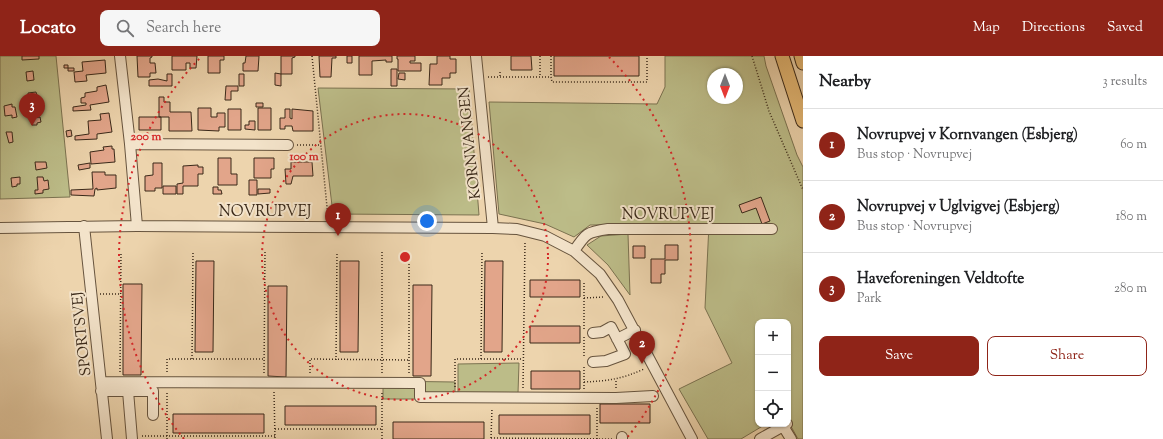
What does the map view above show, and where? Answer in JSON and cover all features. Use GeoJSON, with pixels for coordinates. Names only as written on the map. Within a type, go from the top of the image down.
{"type":"FeatureCollection","features":[{"type":"Feature","properties":{"kind":"main road"},"geometry":{"type":"LineString","coordinates":[[782,56],[803,122]]}},
{"type":"Feature","properties":{"kind":"main road"},"geometry":{"type":"LineString","coordinates":[[801,56],[803,63]]}},
{"type":"Feature","properties":{"kind":"street"},"geometry":{"type":"LineString","coordinates":[[120,56],[137,226]]}},
{"type":"Feature","properties":{"kind":"street","name":"KORNVANGEN"},"geometry":{"type":"LineString","coordinates":[[476,56],[493,228]]}},
{"type":"Feature","properties":{"kind":"street"},"geometry":{"type":"LineString","coordinates":[[130,144],[288,145]]}},
{"type":"Feature","properties":{"kind":"street","name":"NOVRUPVEJ"},"geometry":{"type":"LineString","coordinates":[[0,228],[84,226],[493,228],[517,229],[545,236],[574,251],[600,274],[614,294],[635,330],[689,438]]}},
{"type":"Feature","properties":{"kind":"street","name":"SPORTSVEJ"},"geometry":{"type":"LineString","coordinates":[[84,226],[106,439]]}},
{"type":"Feature","properties":{"kind":"street","name":"NOVRUPVEJ"},"geometry":{"type":"LineString","coordinates":[[574,251],[582,238],[591,232],[608,229],[772,229]]}},
{"type":"Feature","properties":{"kind":"street"},"geometry":{"type":"LineString","coordinates":[[593,362],[606,362],[625,354],[611,327],[602,332],[594,333]]}},
{"type":"Feature","properties":{"kind":"street"},"geometry":{"type":"LineString","coordinates":[[618,339],[635,330]]}},
{"type":"Feature","properties":{"kind":"street"},"geometry":{"type":"LineString","coordinates":[[101,386],[120,382],[420,383],[420,397],[598,398],[653,396]]}},
{"type":"Feature","properties":{"kind":"street"},"geometry":{"type":"LineString","coordinates":[[101,386],[128,391],[153,391],[153,415]]}},
{"type":"Feature","properties":{"kind":"street"},"geometry":{"type":"LineString","coordinates":[[128,391],[132,437]]}},
{"type":"Feature","properties":{"kind":"street"},"geometry":{"type":"LineString","coordinates":[[773,433],[783,439]]}},
{"type":"Feature","properties":{"kind":"street"},"geometry":{"type":"LineString","coordinates":[[773,433],[791,439]]}},
{"type":"Feature","properties":{"kind":"path"},"geometry":{"type":"LineString","coordinates":[[312,56],[329,227]]}},
{"type":"Feature","properties":{"kind":"path"},"geometry":{"type":"LineString","coordinates":[[540,56],[540,77]]}},
{"type":"Feature","properties":{"kind":"path"},"geometry":{"type":"LineString","coordinates":[[551,56],[552,82],[647,82],[647,56]]}},
{"type":"Feature","properties":{"kind":"path"},"geometry":{"type":"LineString","coordinates":[[752,56],[769,111],[803,190]]}},
{"type":"Feature","properties":{"kind":"path"},"geometry":{"type":"LineString","coordinates":[[500,72],[500,77]]}},
{"type":"Feature","properties":{"kind":"path"},"geometry":{"type":"LineString","coordinates":[[478,77],[551,76]]}},
{"type":"Feature","properties":{"kind":"path"},"geometry":{"type":"LineString","coordinates":[[288,145],[321,145]]}},
{"type":"Feature","properties":{"kind":"path"},"geometry":{"type":"LineString","coordinates":[[523,398],[526,231]]}},
{"type":"Feature","properties":{"kind":"path"},"geometry":{"type":"LineString","coordinates":[[120,382],[121,252]]}},
{"type":"Feature","properties":{"kind":"path"},"geometry":{"type":"LineString","coordinates":[[192,359],[193,252]]}},
{"type":"Feature","properties":{"kind":"path"},"geometry":{"type":"LineString","coordinates":[[132,437],[275,438],[269,382],[265,252]]}},
{"type":"Feature","properties":{"kind":"path"},"geometry":{"type":"LineString","coordinates":[[336,360],[337,252]]}},
{"type":"Feature","properties":{"kind":"path"},"geometry":{"type":"LineString","coordinates":[[382,252],[382,439]]}},
{"type":"Feature","properties":{"kind":"path"},"geometry":{"type":"LineString","coordinates":[[409,252],[409,383]]}},
{"type":"Feature","properties":{"kind":"path"},"geometry":{"type":"LineString","coordinates":[[481,359],[482,252]]}},
{"type":"Feature","properties":{"kind":"path"},"geometry":{"type":"LineString","coordinates":[[584,283],[584,398]]}},
{"type":"Feature","properties":{"kind":"path"},"geometry":{"type":"LineString","coordinates":[[91,294],[121,294]]}},
{"type":"Feature","properties":{"kind":"path"},"geometry":{"type":"LineString","coordinates":[[584,298],[601,298],[614,294]]}},
{"type":"Feature","properties":{"kind":"path"},"geometry":{"type":"LineString","coordinates":[[310,383],[310,359],[409,360]]}},
{"type":"Feature","properties":{"kind":"path"},"geometry":{"type":"LineString","coordinates":[[455,398],[455,359],[523,359]]}},
{"type":"Feature","properties":{"kind":"path"},"geometry":{"type":"LineString","coordinates":[[584,382],[606,382],[616,380],[653,364]]}},
{"type":"Feature","properties":{"kind":"path"},"geometry":{"type":"LineString","coordinates":[[492,398],[491,439],[622,438]]}},
{"type":"Feature","properties":{"kind":"path"},"geometry":{"type":"LineString","coordinates":[[597,439],[598,398]]}},
{"type":"Feature","properties":{"kind":"path"},"geometry":{"type":"LineString","coordinates":[[275,428],[382,429]]}},
{"type":"Feature","properties":{"kind":"green space"},"geometry":{"type":"Polygon","coordinates":[[[0,56],[56,56],[70,197],[0,199],[0,56]]]}},
{"type":"Feature","properties":{"kind":"green space"},"geometry":{"type":"Polygon","coordinates":[[[665,56],[764,56],[766,66],[797,155],[803,167],[803,439],[798,439],[791,426],[791,319],[755,319],[755,427],[761,427],[741,439],[708,439],[679,389],[732,363],[705,308],[709,224],[590,225],[574,237],[545,224],[499,214],[489,102],[657,104],[665,87],[665,56]]]}},
{"type":"Feature","properties":{"kind":"green space"},"geometry":{"type":"Polygon","coordinates":[[[318,88],[469,89],[479,215],[333,214],[318,88]]]}},
{"type":"Feature","properties":{"kind":"green space"},"geometry":{"type":"Polygon","coordinates":[[[628,234],[630,295],[608,265],[587,245],[601,236],[628,234]]]}},
{"type":"Feature","properties":{"kind":"green space"},"geometry":{"type":"Polygon","coordinates":[[[519,363],[518,393],[458,393],[458,364],[519,363]]]}},
{"type":"Feature","properties":{"kind":"green space"},"geometry":{"type":"Polygon","coordinates":[[[383,381],[455,382],[455,399],[383,399],[383,381]]]}},
{"type":"Feature","properties":{"kind":"building"},"geometry":{"type":"Polygon","coordinates":[[[22,56],[39,56],[39,59],[22,60],[22,56]]]}},
{"type":"Feature","properties":{"kind":"building"},"geometry":{"type":"Polygon","coordinates":[[[137,56],[152,56],[150,58],[150,63],[155,63],[156,73],[150,73],[150,77],[138,77],[137,56]]]}},
{"type":"Feature","properties":{"kind":"building"},"geometry":{"type":"Polygon","coordinates":[[[172,56],[197,56],[196,68],[190,68],[190,63],[186,63],[186,70],[172,70],[172,56]]]}},
{"type":"Feature","properties":{"kind":"building"},"geometry":{"type":"Polygon","coordinates":[[[208,56],[224,56],[224,60],[220,60],[220,73],[208,73],[208,56]]]}},
{"type":"Feature","properties":{"kind":"building"},"geometry":{"type":"Polygon","coordinates":[[[246,56],[259,56],[258,71],[243,71],[243,63],[245,63],[246,56]]]}},
{"type":"Feature","properties":{"kind":"building"},"geometry":{"type":"Polygon","coordinates":[[[281,56],[295,56],[292,58],[292,74],[281,74],[281,56]]]}},
{"type":"Feature","properties":{"kind":"building"},"geometry":{"type":"Polygon","coordinates":[[[319,56],[336,56],[336,58],[332,58],[331,77],[320,77],[319,56]]]}},
{"type":"Feature","properties":{"kind":"building"},"geometry":{"type":"Polygon","coordinates":[[[347,56],[352,56],[352,63],[347,63],[347,56]]]}},
{"type":"Feature","properties":{"kind":"building"},"geometry":{"type":"Polygon","coordinates":[[[359,56],[392,56],[392,62],[386,62],[386,60],[372,61],[372,75],[359,75],[359,56]]]}},
{"type":"Feature","properties":{"kind":"building"},"geometry":{"type":"Polygon","coordinates":[[[397,56],[415,56],[415,61],[410,61],[410,63],[421,63],[421,71],[398,71],[397,56]]]}},
{"type":"Feature","properties":{"kind":"building"},"geometry":{"type":"Polygon","coordinates":[[[437,56],[450,56],[450,59],[456,59],[456,73],[450,73],[450,78],[442,78],[442,85],[429,85],[430,64],[437,64],[437,56]]]}},
{"type":"Feature","properties":{"kind":"building"},"geometry":{"type":"Polygon","coordinates":[[[511,56],[531,56],[532,70],[511,70],[511,56]]]}},
{"type":"Feature","properties":{"kind":"building"},"geometry":{"type":"Polygon","coordinates":[[[554,56],[639,56],[639,76],[554,76],[554,56]]]}},
{"type":"Feature","properties":{"kind":"building"},"geometry":{"type":"Polygon","coordinates":[[[105,60],[106,73],[86,75],[87,81],[75,82],[74,72],[83,71],[82,62],[105,60]]]}},
{"type":"Feature","properties":{"kind":"building"},"geometry":{"type":"Polygon","coordinates":[[[64,65],[68,65],[68,68],[64,68],[64,65]]]}},
{"type":"Feature","properties":{"kind":"building"},"geometry":{"type":"Polygon","coordinates":[[[68,68],[74,68],[74,71],[68,71],[68,68]]]}},
{"type":"Feature","properties":{"kind":"building"},"geometry":{"type":"Polygon","coordinates":[[[391,69],[397,69],[397,86],[391,86],[391,69]]]}},
{"type":"Feature","properties":{"kind":"building"},"geometry":{"type":"Polygon","coordinates":[[[33,71],[34,80],[27,81],[26,72],[33,71]]]}},
{"type":"Feature","properties":{"kind":"building"},"geometry":{"type":"Polygon","coordinates":[[[275,73],[281,74],[281,86],[275,85],[275,73]]]}},
{"type":"Feature","properties":{"kind":"building"},"geometry":{"type":"Polygon","coordinates":[[[399,73],[405,73],[405,80],[398,79],[399,73]]]}},
{"type":"Feature","properties":{"kind":"building"},"geometry":{"type":"Polygon","coordinates":[[[167,74],[172,74],[172,86],[149,86],[149,80],[158,79],[167,81],[167,74]]]}},
{"type":"Feature","properties":{"kind":"building"},"geometry":{"type":"Polygon","coordinates":[[[239,74],[244,74],[244,86],[239,86],[239,74]]]}},
{"type":"Feature","properties":{"kind":"building"},"geometry":{"type":"Polygon","coordinates":[[[106,85],[109,102],[90,105],[91,110],[73,111],[73,107],[86,105],[86,103],[81,103],[81,98],[85,97],[85,93],[97,91],[97,87],[106,85]]]}},
{"type":"Feature","properties":{"kind":"building"},"geometry":{"type":"Polygon","coordinates":[[[226,86],[238,86],[238,91],[231,91],[231,100],[225,100],[226,86]]]}},
{"type":"Feature","properties":{"kind":"building"},"geometry":{"type":"Polygon","coordinates":[[[36,92],[40,101],[32,102],[32,106],[30,106],[28,93],[36,92]]]}},
{"type":"Feature","properties":{"kind":"building"},"geometry":{"type":"Polygon","coordinates":[[[159,97],[164,97],[164,102],[170,102],[170,112],[191,112],[192,131],[169,131],[169,117],[159,117],[159,97]]]}},
{"type":"Feature","properties":{"kind":"building"},"geometry":{"type":"Polygon","coordinates":[[[256,103],[263,103],[263,107],[256,107],[256,103]]]}},
{"type":"Feature","properties":{"kind":"building"},"geometry":{"type":"Polygon","coordinates":[[[12,104],[12,107],[15,107],[17,117],[12,118],[12,115],[5,116],[4,106],[12,104]]]}},
{"type":"Feature","properties":{"kind":"building"},"geometry":{"type":"Polygon","coordinates":[[[198,108],[211,108],[211,117],[217,117],[217,113],[225,113],[225,127],[219,127],[219,131],[198,130],[198,108]]]}},
{"type":"Feature","properties":{"kind":"building"},"geometry":{"type":"Polygon","coordinates":[[[258,108],[271,108],[271,130],[258,130],[258,108]]]}},
{"type":"Feature","properties":{"kind":"building"},"geometry":{"type":"Polygon","coordinates":[[[228,109],[241,109],[241,130],[228,130],[228,109]]]}},
{"type":"Feature","properties":{"kind":"building"},"geometry":{"type":"Polygon","coordinates":[[[285,109],[290,109],[290,118],[292,119],[292,109],[313,111],[313,131],[293,131],[292,126],[285,126],[285,129],[280,129],[280,118],[285,118],[285,109]]]}},
{"type":"Feature","properties":{"kind":"building"},"geometry":{"type":"Polygon","coordinates":[[[109,113],[112,132],[97,134],[97,139],[75,140],[75,136],[89,134],[88,121],[101,120],[100,114],[109,113]]]}},
{"type":"Feature","properties":{"kind":"building"},"geometry":{"type":"Polygon","coordinates":[[[40,117],[41,122],[37,123],[37,125],[32,125],[31,118],[40,117]]]}},
{"type":"Feature","properties":{"kind":"building"},"geometry":{"type":"Polygon","coordinates":[[[139,117],[161,117],[161,130],[139,130],[139,117]]]}},
{"type":"Feature","properties":{"kind":"building"},"geometry":{"type":"Polygon","coordinates":[[[249,121],[255,121],[255,130],[245,129],[245,125],[249,125],[249,121]]]}},
{"type":"Feature","properties":{"kind":"building"},"geometry":{"type":"Polygon","coordinates":[[[71,130],[72,136],[67,137],[66,131],[71,130]]]}},
{"type":"Feature","properties":{"kind":"building"},"geometry":{"type":"Polygon","coordinates":[[[6,132],[12,132],[13,142],[9,143],[6,132]]]}},
{"type":"Feature","properties":{"kind":"building"},"geometry":{"type":"Polygon","coordinates":[[[112,146],[112,149],[114,149],[115,162],[91,164],[90,152],[104,150],[103,147],[112,146]]]}},
{"type":"Feature","properties":{"kind":"building"},"geometry":{"type":"Polygon","coordinates":[[[218,158],[231,158],[231,174],[237,174],[237,185],[218,185],[218,158]]]}},
{"type":"Feature","properties":{"kind":"building"},"geometry":{"type":"Polygon","coordinates":[[[254,158],[274,158],[274,169],[271,169],[271,178],[254,178],[254,158]]]}},
{"type":"Feature","properties":{"kind":"building"},"geometry":{"type":"Polygon","coordinates":[[[35,162],[46,162],[47,168],[36,170],[35,162]]]}},
{"type":"Feature","properties":{"kind":"building"},"geometry":{"type":"Polygon","coordinates":[[[291,162],[312,162],[313,176],[293,176],[291,184],[286,184],[285,169],[291,169],[291,162]]]}},
{"type":"Feature","properties":{"kind":"building"},"geometry":{"type":"Polygon","coordinates":[[[90,163],[90,168],[79,170],[78,165],[90,163]]]}},
{"type":"Feature","properties":{"kind":"building"},"geometry":{"type":"Polygon","coordinates":[[[153,163],[162,163],[162,188],[155,188],[155,191],[145,191],[145,176],[153,175],[153,163]]]}},
{"type":"Feature","properties":{"kind":"building"},"geometry":{"type":"Polygon","coordinates":[[[198,165],[198,167],[203,167],[203,174],[198,174],[198,186],[183,186],[183,194],[177,194],[177,184],[183,183],[183,166],[198,165]]]}},
{"type":"Feature","properties":{"kind":"building"},"geometry":{"type":"Polygon","coordinates":[[[92,172],[105,172],[105,175],[116,175],[116,188],[97,190],[97,188],[95,189],[94,196],[71,195],[71,190],[93,189],[92,172]]]}},
{"type":"Feature","properties":{"kind":"building"},"geometry":{"type":"Polygon","coordinates":[[[20,177],[20,184],[12,187],[11,178],[20,177]]]}},
{"type":"Feature","properties":{"kind":"building"},"geometry":{"type":"Polygon","coordinates":[[[37,177],[43,177],[44,181],[48,180],[49,189],[43,190],[43,193],[35,194],[35,190],[38,190],[37,177]]]}},
{"type":"Feature","properties":{"kind":"building"},"geometry":{"type":"Polygon","coordinates":[[[249,180],[257,180],[257,195],[249,195],[249,180]]]}},
{"type":"Feature","properties":{"kind":"building"},"geometry":{"type":"Polygon","coordinates":[[[163,186],[176,186],[176,194],[163,194],[163,186]]]}},
{"type":"Feature","properties":{"kind":"building"},"geometry":{"type":"Polygon","coordinates":[[[213,187],[218,187],[218,190],[221,190],[222,194],[213,194],[213,187]]]}},
{"type":"Feature","properties":{"kind":"building"},"geometry":{"type":"Polygon","coordinates":[[[258,189],[270,189],[270,193],[258,194],[258,189]]]}},
{"type":"Feature","properties":{"kind":"building"},"geometry":{"type":"Polygon","coordinates":[[[761,197],[770,221],[762,224],[756,208],[742,213],[739,205],[761,197]]]}},
{"type":"Feature","properties":{"kind":"building"},"geometry":{"type":"Polygon","coordinates":[[[665,245],[678,245],[678,260],[665,260],[665,274],[661,274],[661,283],[651,283],[651,259],[665,259],[665,245]]]}},
{"type":"Feature","properties":{"kind":"building"},"geometry":{"type":"Polygon","coordinates":[[[633,246],[645,246],[645,258],[633,258],[633,246]]]}},
{"type":"Feature","properties":{"kind":"building"},"geometry":{"type":"Polygon","coordinates":[[[196,261],[214,261],[213,352],[195,352],[196,261]]]}},
{"type":"Feature","properties":{"kind":"building"},"geometry":{"type":"Polygon","coordinates":[[[340,261],[359,261],[358,352],[340,352],[340,261]]]}},
{"type":"Feature","properties":{"kind":"building"},"geometry":{"type":"Polygon","coordinates":[[[485,261],[503,261],[502,352],[484,352],[485,261]]]}},
{"type":"Feature","properties":{"kind":"building"},"geometry":{"type":"Polygon","coordinates":[[[530,280],[580,280],[580,297],[530,297],[530,280]]]}},
{"type":"Feature","properties":{"kind":"building"},"geometry":{"type":"Polygon","coordinates":[[[123,284],[142,284],[141,375],[123,375],[123,284]]]}},
{"type":"Feature","properties":{"kind":"building"},"geometry":{"type":"Polygon","coordinates":[[[413,285],[432,285],[431,376],[413,376],[413,285]]]}},
{"type":"Feature","properties":{"kind":"building"},"geometry":{"type":"Polygon","coordinates":[[[268,286],[287,286],[286,377],[268,376],[268,286]]]}},
{"type":"Feature","properties":{"kind":"building"},"geometry":{"type":"Polygon","coordinates":[[[530,326],[580,326],[580,343],[530,343],[530,326]]]}},
{"type":"Feature","properties":{"kind":"building"},"geometry":{"type":"Polygon","coordinates":[[[531,371],[580,371],[580,389],[531,389],[531,371]]]}},
{"type":"Feature","properties":{"kind":"building"},"geometry":{"type":"Polygon","coordinates":[[[600,404],[650,404],[650,423],[600,423],[600,404]]]}},
{"type":"Feature","properties":{"kind":"building"},"geometry":{"type":"Polygon","coordinates":[[[285,406],[376,406],[376,425],[285,425],[285,406]]]}},
{"type":"Feature","properties":{"kind":"building"},"geometry":{"type":"Polygon","coordinates":[[[173,414],[264,414],[264,433],[173,433],[173,414]]]}},
{"type":"Feature","properties":{"kind":"building"},"geometry":{"type":"Polygon","coordinates":[[[499,415],[590,415],[590,434],[499,434],[499,415]]]}},
{"type":"Feature","properties":{"kind":"building"},"geometry":{"type":"Polygon","coordinates":[[[393,422],[484,422],[484,439],[393,439],[393,422]]]}},
{"type":"Feature","properties":{"kind":"place","name":"Haveforeningen Veldtofte"},"geometry":{"type":"Point","coordinates":[32,126]}},
{"type":"Feature","properties":{"kind":"place","name":"Novrupvej v Kornvangen (Esbjerg)"},"geometry":{"type":"Point","coordinates":[338,236]}},
{"type":"Feature","properties":{"kind":"place","name":"Novrupvej v Uglvigvej (Esbjerg)"},"geometry":{"type":"Point","coordinates":[642,364]}}]}
